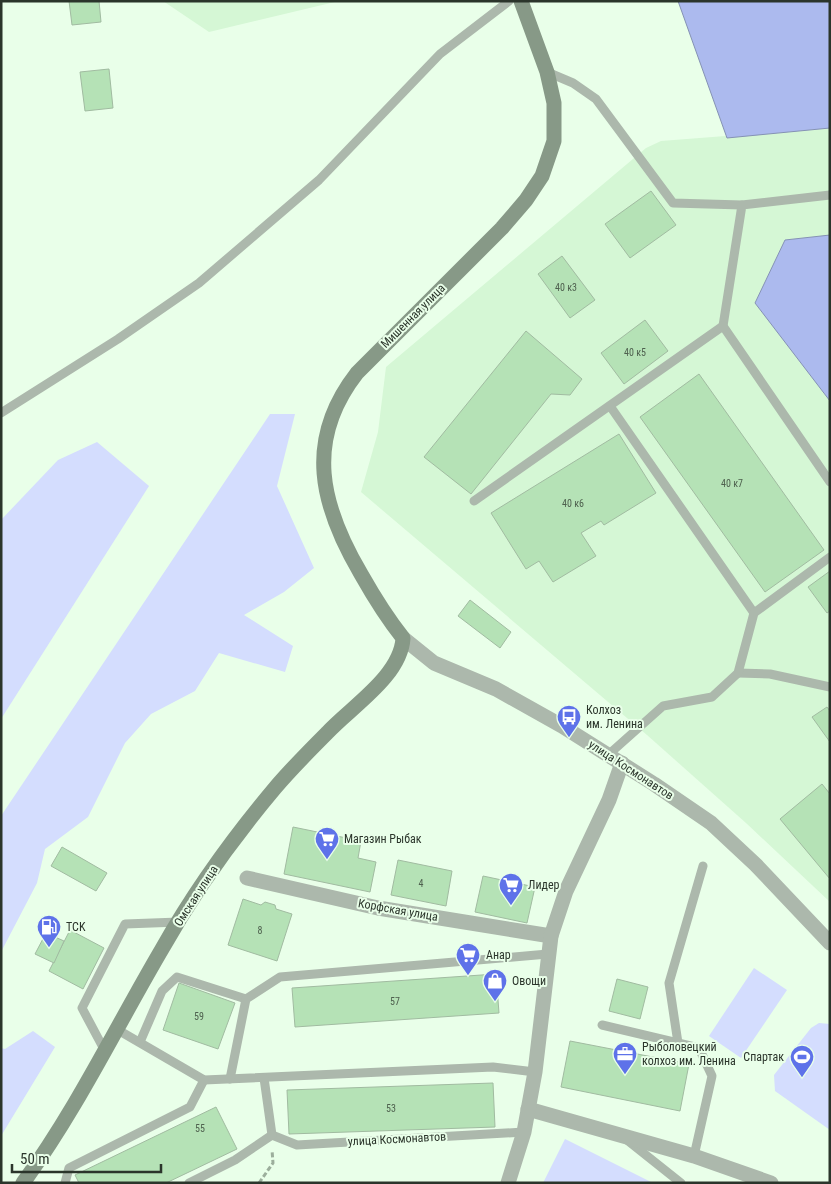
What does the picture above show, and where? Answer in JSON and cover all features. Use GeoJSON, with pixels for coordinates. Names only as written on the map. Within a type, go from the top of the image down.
{"type":"FeatureCollection","features":[{"type":"Feature","properties":{"kind":"main road","name":"Мишенная улица"},"geometry":{"type":"LineString","coordinates":[[403,638],[385,615],[350,556],[330,511],[323,471],[327,435],[341,396],[357,373],[502,228],[526,200],[542,176],[554,141],[554,103],[547,72],[522,1]]}},
{"type":"Feature","properties":{"kind":"main road","name":"Омская улица"},"geometry":{"type":"LineString","coordinates":[[23,1183],[74,1107],[106,1053],[162,948],[223,855],[254,814],[327,732],[392,668],[400,652],[403,638]]}},
{"type":"Feature","properties":{"kind":"street","name":"улица Космонавтов"},"geometry":{"type":"LineString","coordinates":[[403,638],[434,663],[514,699],[622,763],[711,823],[756,865],[830,943]]}},
{"type":"Feature","properties":{"kind":"street"},"geometry":{"type":"LineString","coordinates":[[508,1183],[524,1132],[535,1072],[550,936],[566,891],[609,800],[622,763]]}},
{"type":"Feature","properties":{"kind":"street","name":"Корфская улица"},"geometry":{"type":"LineString","coordinates":[[247,878],[378,908],[550,936]]}},
{"type":"Feature","properties":{"kind":"street"},"geometry":{"type":"LineString","coordinates":[[528,1110],[694,1156],[771,1183]]}},
{"type":"Feature","properties":{"kind":"lane"},"geometry":{"type":"LineString","coordinates":[[1,413],[118,339],[199,283],[319,180],[440,54],[509,1]]}},
{"type":"Feature","properties":{"kind":"lane"},"geometry":{"type":"LineString","coordinates":[[547,72],[573,83],[596,99],[673,203],[742,205],[830,194]]}},
{"type":"Feature","properties":{"kind":"lane"},"geometry":{"type":"LineString","coordinates":[[742,205],[723,326],[830,482]]}},
{"type":"Feature","properties":{"kind":"lane"},"geometry":{"type":"LineString","coordinates":[[474,501],[723,326]]}},
{"type":"Feature","properties":{"kind":"lane"},"geometry":{"type":"LineString","coordinates":[[610,406],[754,613]]}},
{"type":"Feature","properties":{"kind":"lane"},"geometry":{"type":"LineString","coordinates":[[608,755],[663,706],[712,697],[738,673],[754,613],[830,557]]}},
{"type":"Feature","properties":{"kind":"lane"},"geometry":{"type":"LineString","coordinates":[[738,673],[770,674],[830,687]]}},
{"type":"Feature","properties":{"kind":"lane"},"geometry":{"type":"LineString","coordinates":[[678,1043],[669,983],[703,866]]}},
{"type":"Feature","properties":{"kind":"lane"},"geometry":{"type":"LineString","coordinates":[[106,1053],[82,1008],[125,924],[179,922]]}},
{"type":"Feature","properties":{"kind":"lane"},"geometry":{"type":"LineString","coordinates":[[230,1079],[246,999],[280,978],[548,954]]}},
{"type":"Feature","properties":{"kind":"lane"},"geometry":{"type":"LineString","coordinates":[[140,1042],[162,991],[177,977],[246,999]]}},
{"type":"Feature","properties":{"kind":"lane"},"geometry":{"type":"LineString","coordinates":[[602,1025],[699,1048],[712,1076],[694,1156]]}},
{"type":"Feature","properties":{"kind":"lane"},"geometry":{"type":"LineString","coordinates":[[118,1030],[204,1080],[493,1067],[535,1072]]}},
{"type":"Feature","properties":{"kind":"lane"},"geometry":{"type":"LineString","coordinates":[[189,1183],[235,1160],[272,1135],[264,1078]]}},
{"type":"Feature","properties":{"kind":"lane"},"geometry":{"type":"LineString","coordinates":[[65,1183],[69,1168],[190,1108],[204,1080]]}},
{"type":"Feature","properties":{"kind":"lane","name":"улица Космонавтов"},"geometry":{"type":"LineString","coordinates":[[272,1135],[297,1145],[524,1132]]}},
{"type":"Feature","properties":{"kind":"lane"},"geometry":{"type":"LineString","coordinates":[[621,1135],[680,1183]]}},
{"type":"Feature","properties":{"kind":"path"},"geometry":{"type":"LineString","coordinates":[[259,1183],[273,1164]]}},
{"type":"Feature","properties":{"kind":"shaded area"},"geometry":{"type":"Polygon","coordinates":[[[163,1],[339,1],[209,32],[163,1]]]}},
{"type":"Feature","properties":{"kind":"shaded area"},"geometry":{"type":"Polygon","coordinates":[[[678,1],[830,1],[830,128],[727,138],[678,1]]]}},
{"type":"Feature","properties":{"kind":"shaded area"},"geometry":{"type":"Polygon","coordinates":[[[830,128],[830,235],[785,240],[755,303],[830,401],[830,902],[746,823],[647,735],[361,492],[378,432],[386,367],[646,148],[661,141],[830,128]]]}},
{"type":"Feature","properties":{"kind":"shaded area"},"geometry":{"type":"Polygon","coordinates":[[[830,235],[830,401],[755,303],[785,240],[830,235]]]}},
{"type":"Feature","properties":{"kind":"shaded area"},"geometry":{"type":"Polygon","coordinates":[[[270,414],[295,414],[277,486],[314,568],[284,592],[244,615],[293,646],[285,672],[219,653],[195,691],[151,714],[125,743],[88,817],[45,849],[37,883],[1,952],[1,816],[270,414]]]}},
{"type":"Feature","properties":{"kind":"shaded area"},"geometry":{"type":"Polygon","coordinates":[[[97,442],[149,486],[1,719],[1,520],[58,460],[97,442]]]}},
{"type":"Feature","properties":{"kind":"shaded area"},"geometry":{"type":"Polygon","coordinates":[[[754,968],[787,990],[741,1058],[709,1036],[754,968]]]}},
{"type":"Feature","properties":{"kind":"shaded area","name":"Спартак"},"geometry":{"type":"Polygon","coordinates":[[[819,1023],[830,1024],[830,1130],[775,1091],[774,1075],[811,1028],[819,1023]]]}},
{"type":"Feature","properties":{"kind":"shaded area"},"geometry":{"type":"Polygon","coordinates":[[[33,1031],[55,1047],[1,1136],[1,1048],[5,1049],[33,1031]]]}},
{"type":"Feature","properties":{"kind":"shaded area"},"geometry":{"type":"Polygon","coordinates":[[[565,1139],[653,1183],[543,1183],[565,1139]]]}},
{"type":"Feature","properties":{"kind":"building"},"geometry":{"type":"Polygon","coordinates":[[[69,1],[99,1],[101,22],[72,25],[69,1]]]}},
{"type":"Feature","properties":{"kind":"building"},"geometry":{"type":"Polygon","coordinates":[[[109,69],[113,108],[85,111],[80,72],[109,69]]]}},
{"type":"Feature","properties":{"kind":"building"},"geometry":{"type":"Polygon","coordinates":[[[651,191],[676,225],[630,258],[605,224],[651,191]]]}},
{"type":"Feature","properties":{"kind":"building"},"geometry":{"type":"Polygon","coordinates":[[[562,256],[595,300],[570,318],[538,274],[562,256]]]}},
{"type":"Feature","properties":{"kind":"building"},"geometry":{"type":"Polygon","coordinates":[[[645,320],[668,351],[624,384],[601,353],[645,320]]]}},
{"type":"Feature","properties":{"kind":"building"},"geometry":{"type":"Polygon","coordinates":[[[526,331],[582,379],[570,395],[551,394],[471,494],[424,457],[526,331]]]}},
{"type":"Feature","properties":{"kind":"building"},"geometry":{"type":"Polygon","coordinates":[[[699,374],[824,550],[765,592],[640,417],[699,374]]]}},
{"type":"Feature","properties":{"kind":"building"},"geometry":{"type":"Polygon","coordinates":[[[619,434],[656,493],[604,525],[601,521],[581,533],[596,556],[553,582],[539,561],[526,569],[491,513],[619,434]]]}},
{"type":"Feature","properties":{"kind":"building"},"geometry":{"type":"Polygon","coordinates":[[[830,571],[830,611],[827,613],[808,587],[830,571]]]}},
{"type":"Feature","properties":{"kind":"building"},"geometry":{"type":"Polygon","coordinates":[[[470,600],[511,632],[500,648],[458,616],[470,600]]]}},
{"type":"Feature","properties":{"kind":"building"},"geometry":{"type":"Polygon","coordinates":[[[827,707],[830,711],[830,742],[812,717],[827,707]]]}},
{"type":"Feature","properties":{"kind":"building"},"geometry":{"type":"Polygon","coordinates":[[[822,784],[830,794],[830,879],[780,819],[822,784]]]}},
{"type":"Feature","properties":{"kind":"building","name":"Магазин Рыбак"},"geometry":{"type":"Polygon","coordinates":[[[293,827],[361,841],[358,858],[376,862],[370,892],[284,874],[293,827]]]}},
{"type":"Feature","properties":{"kind":"building"},"geometry":{"type":"Polygon","coordinates":[[[62,847],[107,873],[96,891],[51,866],[62,847]]]}},
{"type":"Feature","properties":{"kind":"building"},"geometry":{"type":"Polygon","coordinates":[[[398,860],[452,871],[446,906],[391,895],[398,860]]]}},
{"type":"Feature","properties":{"kind":"building"},"geometry":{"type":"Polygon","coordinates":[[[483,876],[535,887],[527,923],[475,912],[483,876]]]}},
{"type":"Feature","properties":{"kind":"building"},"geometry":{"type":"Polygon","coordinates":[[[243,899],[261,905],[265,902],[275,905],[276,909],[292,914],[277,961],[228,945],[243,899]]]}},
{"type":"Feature","properties":{"kind":"building"},"geometry":{"type":"Polygon","coordinates":[[[70,930],[104,948],[83,989],[49,971],[70,930]]]}},
{"type":"Feature","properties":{"kind":"building","name":"TCK"},"geometry":{"type":"Polygon","coordinates":[[[46,933],[64,941],[54,963],[35,954],[46,933]]]}},
{"type":"Feature","properties":{"kind":"building"},"geometry":{"type":"Polygon","coordinates":[[[496,974],[499,1013],[295,1027],[292,988],[496,974]]]}},
{"type":"Feature","properties":{"kind":"building"},"geometry":{"type":"Polygon","coordinates":[[[617,979],[648,987],[640,1019],[609,1011],[617,979]]]}},
{"type":"Feature","properties":{"kind":"building"},"geometry":{"type":"Polygon","coordinates":[[[179,983],[235,1003],[218,1049],[163,1030],[179,983]]]}},
{"type":"Feature","properties":{"kind":"building","name":"Рыболовецкий колхоз им. Ленина"},"geometry":{"type":"Polygon","coordinates":[[[570,1041],[689,1064],[680,1111],[561,1087],[570,1041]]]}},
{"type":"Feature","properties":{"kind":"building"},"geometry":{"type":"Polygon","coordinates":[[[493,1083],[495,1127],[289,1134],[287,1090],[493,1083]]]}},
{"type":"Feature","properties":{"kind":"building"},"geometry":{"type":"Polygon","coordinates":[[[216,1107],[237,1149],[166,1183],[79,1183],[75,1175],[216,1107]]]}},
{"type":"Feature","properties":{"kind":"place","name":"Колхоз им. Ленина"},"geometry":{"type":"Point","coordinates":[569,738]}},
{"type":"Feature","properties":{"kind":"place","name":"Магазин Рыбак"},"geometry":{"type":"Point","coordinates":[327,860]}},
{"type":"Feature","properties":{"kind":"place","name":"Лидер"},"geometry":{"type":"Point","coordinates":[511,906]}},
{"type":"Feature","properties":{"kind":"place","name":"TCK"},"geometry":{"type":"Point","coordinates":[49,948]}},
{"type":"Feature","properties":{"kind":"place","name":"Анар"},"geometry":{"type":"Point","coordinates":[468,976]}},
{"type":"Feature","properties":{"kind":"place","name":"Овощи"},"geometry":{"type":"Point","coordinates":[495,1002]}},
{"type":"Feature","properties":{"kind":"place","name":"Рыболовецкий колхоз им. Ленина"},"geometry":{"type":"Point","coordinates":[625,1075]}},
{"type":"Feature","properties":{"kind":"place","name":"Спартак"},"geometry":{"type":"Point","coordinates":[802,1078]}}]}
